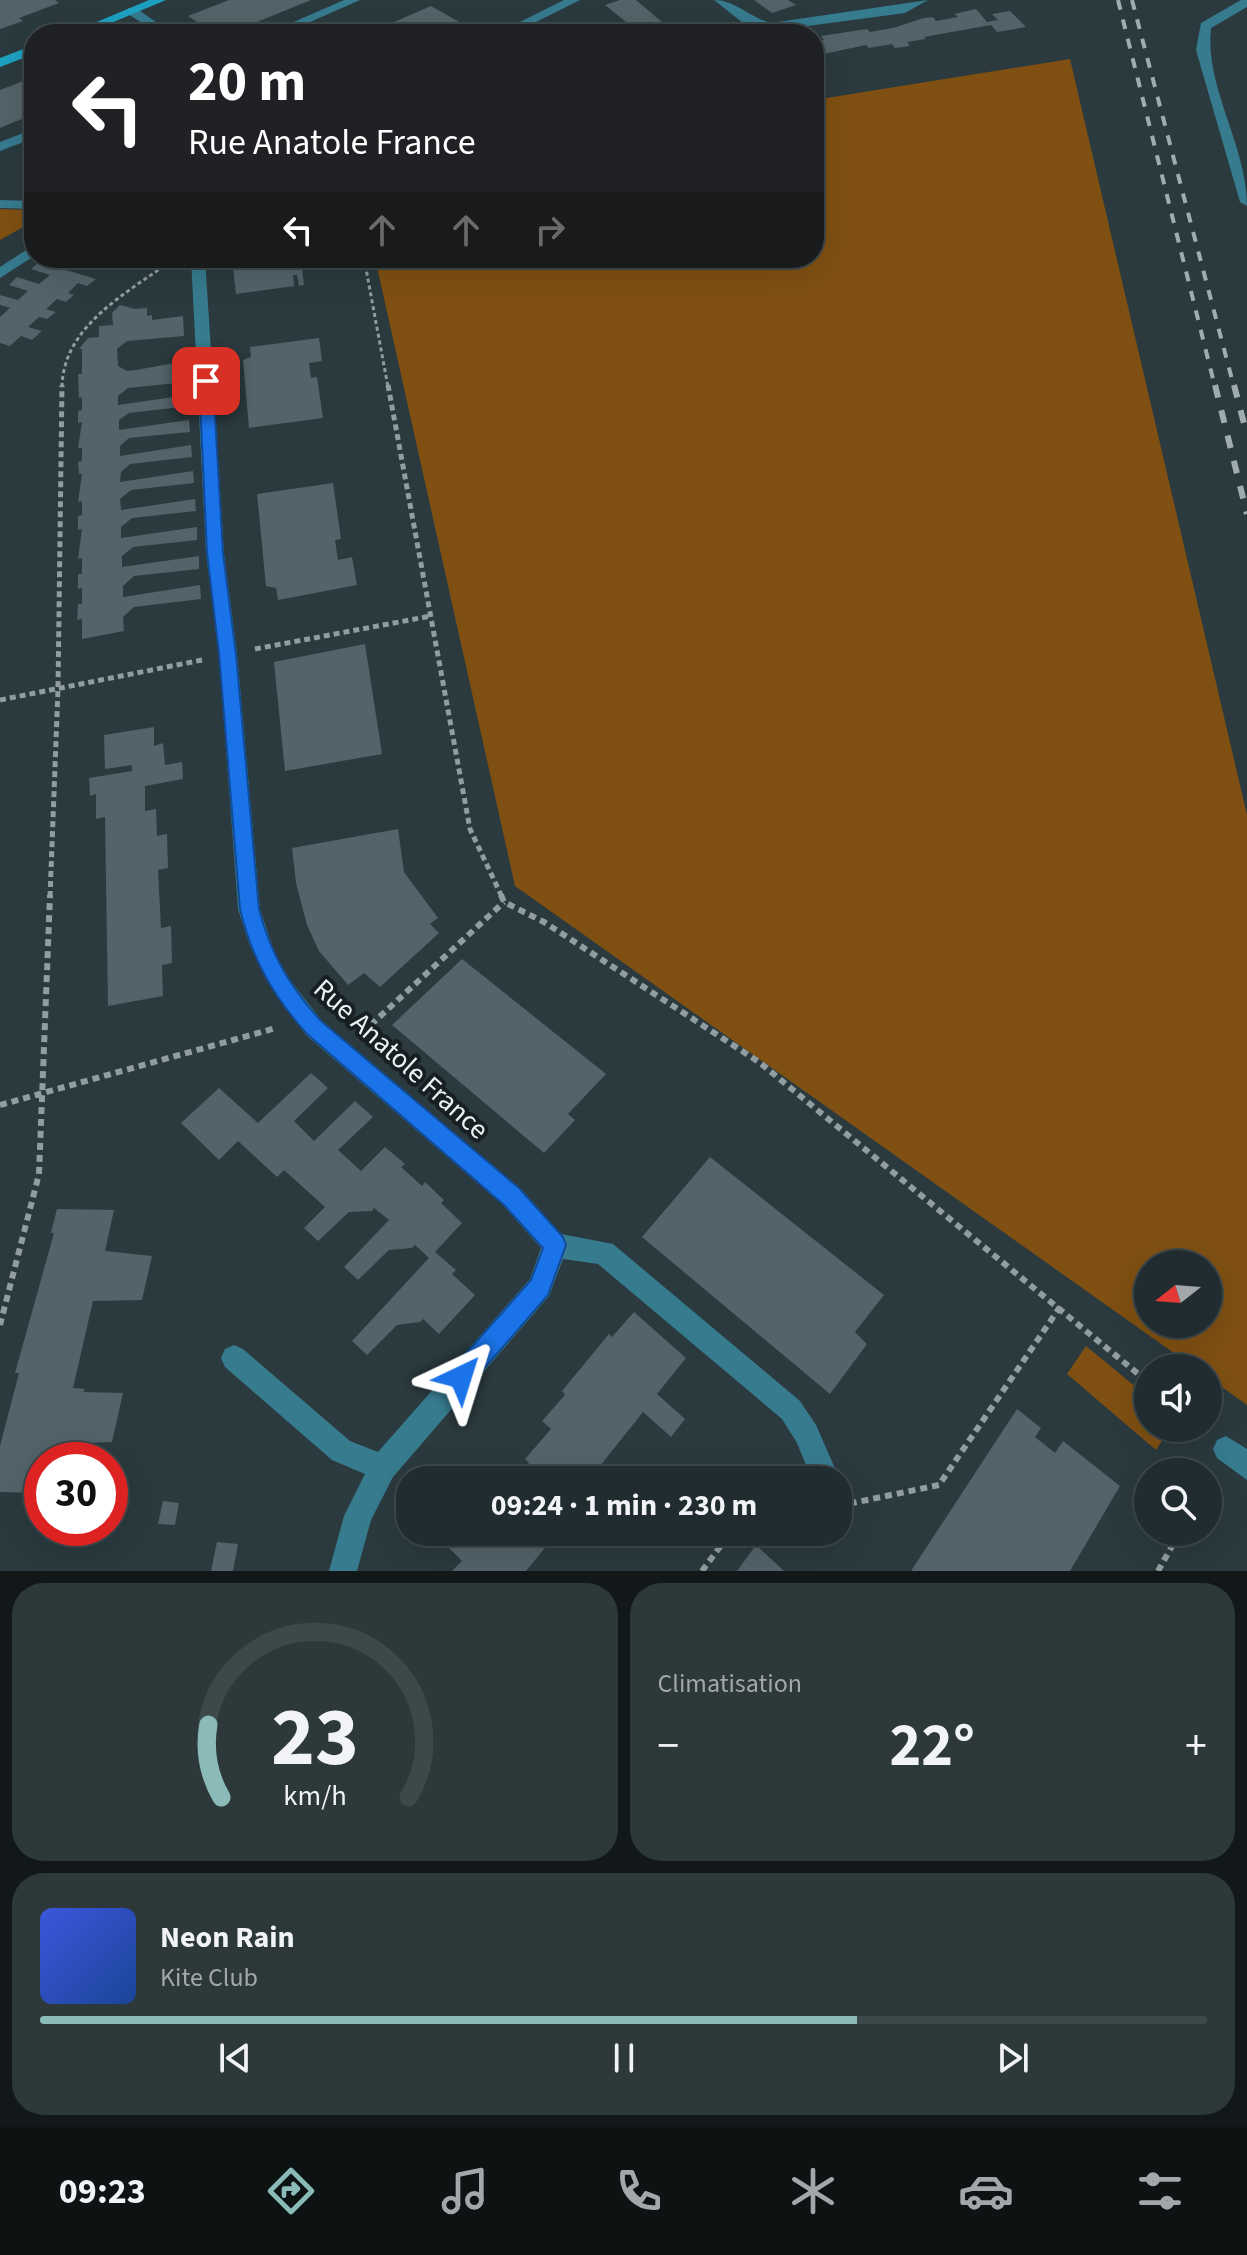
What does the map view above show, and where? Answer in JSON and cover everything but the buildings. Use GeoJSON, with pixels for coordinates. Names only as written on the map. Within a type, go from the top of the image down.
{"type":"FeatureCollection","features":[{"type":"Feature","properties":{"kind":"street"},"geometry":{"type":"LineString","coordinates":[[99,24],[160,0]]}},
{"type":"Feature","properties":{"kind":"street"},"geometry":{"type":"LineString","coordinates":[[296,24],[354,0]]}},
{"type":"Feature","properties":{"kind":"street"},"geometry":{"type":"LineString","coordinates":[[523,24],[574,0]]}},
{"type":"Feature","properties":{"kind":"street"},"geometry":{"type":"LineString","coordinates":[[720,0],[759,24]]}},
{"type":"Feature","properties":{"kind":"street"},"geometry":{"type":"LineString","coordinates":[[806,24],[905,9],[922,0]]}},
{"type":"Feature","properties":{"kind":"street"},"geometry":{"type":"LineString","coordinates":[[1245,4],[1205,26],[1202,50],[1247,202]]}},
{"type":"Feature","properties":{"kind":"street"},"geometry":{"type":"LineString","coordinates":[[132,11],[152,24]]}},
{"type":"Feature","properties":{"kind":"street"},"geometry":{"type":"LineString","coordinates":[[0,63],[24,53]]}},
{"type":"Feature","properties":{"kind":"street"},"geometry":{"type":"LineString","coordinates":[[0,147],[24,137]]}},
{"type":"Feature","properties":{"kind":"street"},"geometry":{"type":"LineString","coordinates":[[0,204],[24,205]]}},
{"type":"Feature","properties":{"kind":"street"},"geometry":{"type":"LineString","coordinates":[[0,274],[24,256]]}},
{"type":"Feature","properties":{"kind":"street","name":"Rue Anatole France"},"geometry":{"type":"LineString","coordinates":[[199,268],[215,553],[228,654],[249,909],[257,941],[271,972],[290,1001],[314,1028],[512,1197],[555,1245]]}},
{"type":"Feature","properties":{"kind":"street"},"geometry":{"type":"LineString","coordinates":[[343,1571],[358,1516],[383,1467],[540,1287],[555,1245],[604,1253],[791,1410],[807,1434],[820,1466]]}},
{"type":"Feature","properties":{"kind":"street"},"geometry":{"type":"LineString","coordinates":[[234,1358],[341,1451],[383,1467]]}},
{"type":"Feature","properties":{"kind":"street"},"geometry":{"type":"LineString","coordinates":[[1226,1449],[1247,1467]]}},
{"type":"Feature","properties":{"kind":"path"},"geometry":{"type":"LineString","coordinates":[[0,1325],[39,1174],[58,689],[62,375],[67,352],[102,310],[162,268]]}},
{"type":"Feature","properties":{"kind":"path"},"geometry":{"type":"LineString","coordinates":[[366,268],[470,829],[504,902],[544,922],[759,1062],[1134,1370]]}},
{"type":"Feature","properties":{"kind":"path"},"geometry":{"type":"LineString","coordinates":[[241,651],[431,616]]}},
{"type":"Feature","properties":{"kind":"path"},"geometry":{"type":"LineString","coordinates":[[0,700],[209,658]]}},
{"type":"Feature","properties":{"kind":"path"},"geometry":{"type":"LineString","coordinates":[[353,1042],[504,902]]}},
{"type":"Feature","properties":{"kind":"path"},"geometry":{"type":"LineString","coordinates":[[0,1105],[272,1029]]}},
{"type":"Feature","properties":{"kind":"path"},"geometry":{"type":"LineString","coordinates":[[852,1503],[939,1485],[1060,1307]]}},
{"type":"Feature","properties":{"kind":"path"},"geometry":{"type":"LineString","coordinates":[[702,1571],[721,1546]]}},
{"type":"Feature","properties":{"kind":"path"},"geometry":{"type":"LineString","coordinates":[[1158,1571],[1172,1546]]}},
{"type":"Feature","properties":{"kind":"shaded area"},"geometry":{"type":"Polygon","coordinates":[[[1070,59],[1247,815],[1247,1405],[1222,1387],[1222,1354],[1175,1354],[1153,1338],[1222,1338],[1222,1250],[1134,1250],[1134,1325],[515,886],[377,268],[824,268],[824,98],[1070,59]]]}},
{"type":"Feature","properties":{"kind":"shaded area"},"geometry":{"type":"Polygon","coordinates":[[[0,209],[24,210],[24,227],[0,240],[0,209]]]}},
{"type":"Feature","properties":{"kind":"shaded area"},"geometry":{"type":"Polygon","coordinates":[[[1086,1346],[1134,1385],[1134,1431],[1067,1374],[1086,1346]]]}},
{"type":"Feature","properties":{"kind":"shaded area"},"geometry":{"type":"Polygon","coordinates":[[[1147,1442],[1161,1442],[1156,1450],[1147,1442]]]}},
{"type":"Feature","properties":{"kind":"railway"},"geometry":{"type":"LineString","coordinates":[[1118,0],[1215,387]]}},
{"type":"Feature","properties":{"kind":"railway"},"geometry":{"type":"LineString","coordinates":[[1132,0],[1234,387]]}},
{"type":"Feature","properties":{"kind":"railway"},"geometry":{"type":"LineString","coordinates":[[1215,385],[1247,514]]}},
{"type":"Feature","properties":{"kind":"railway"},"geometry":{"type":"LineString","coordinates":[[1234,385],[1247,435]]}},
{"type":"Feature","properties":{"kind":"route"},"geometry":{"type":"LineString","coordinates":[[206,381],[215,553],[228,654],[249,909],[257,941],[271,972],[290,1001],[314,1028],[512,1197],[555,1245],[540,1287],[461,1377]]}}]}
